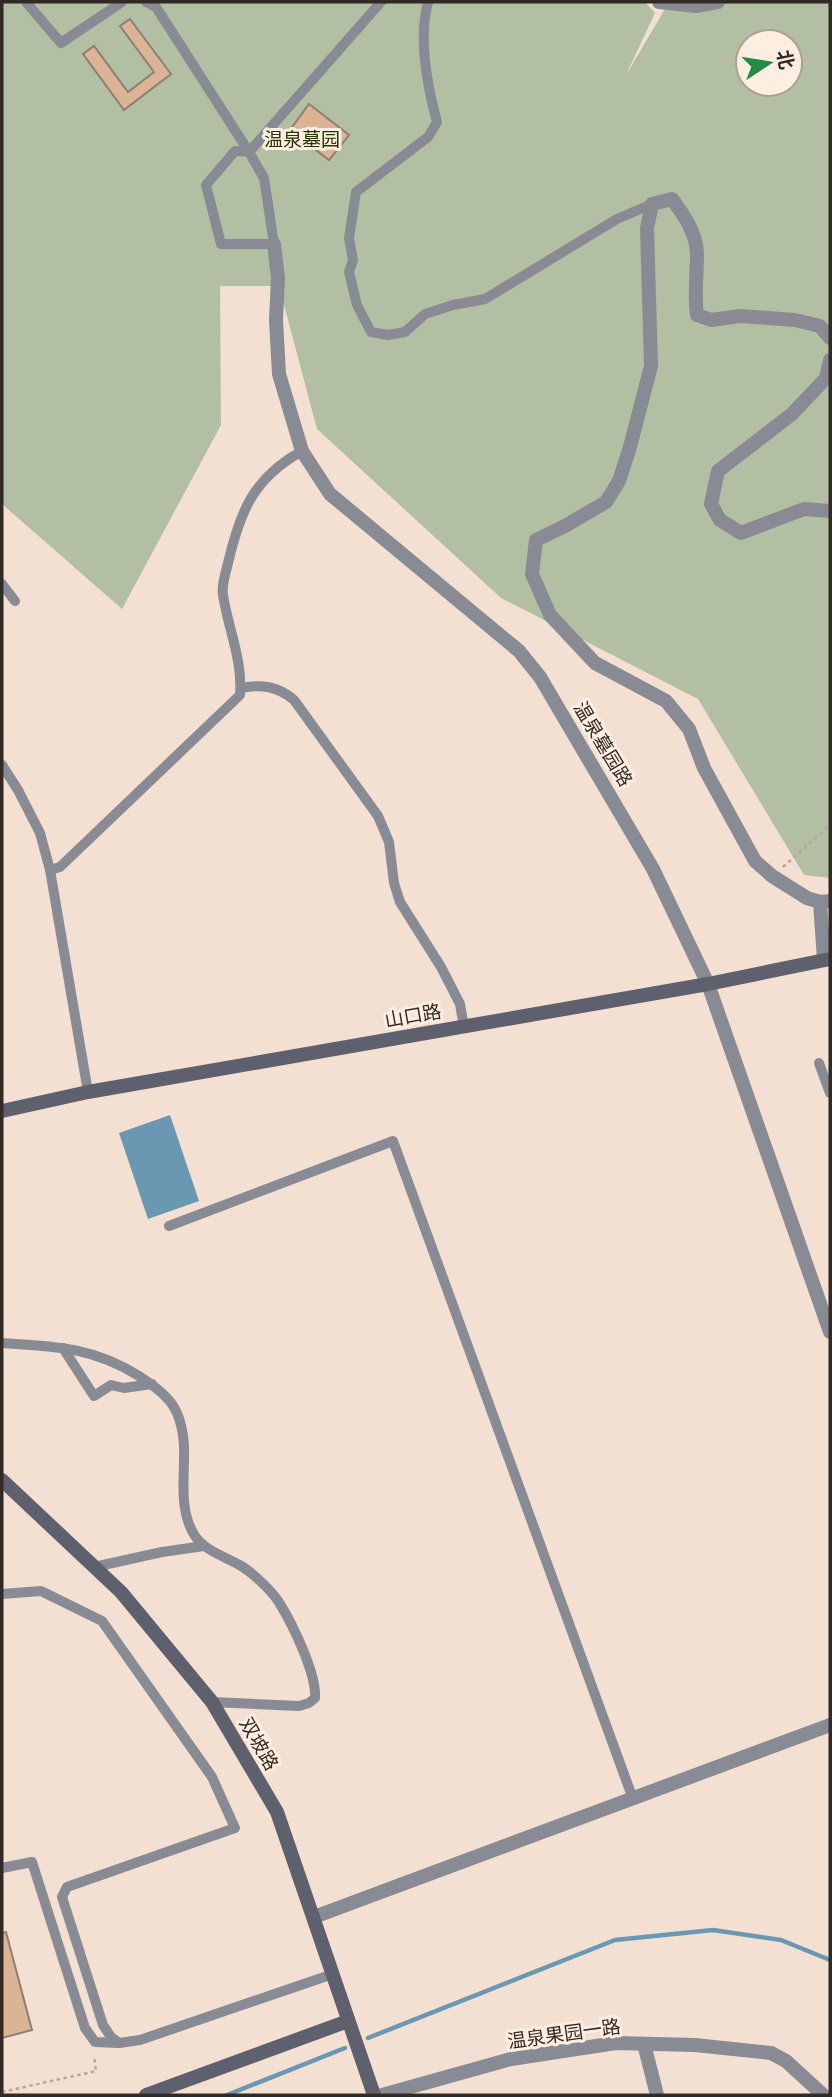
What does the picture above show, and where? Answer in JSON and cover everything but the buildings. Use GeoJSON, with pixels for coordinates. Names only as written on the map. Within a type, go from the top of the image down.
{"type":"FeatureCollection","features":[{"type":"Feature","properties":{"kind":"street"},"geometry":{"type":"LineString","coordinates":[[659,2],[696,6],[718,2]]}},
{"type":"Feature","properties":{"kind":"street"},"geometry":{"type":"LineString","coordinates":[[827,960],[825,901],[807,898],[772,876],[755,861],[704,768],[689,729],[666,701],[595,663],[550,615],[532,574],[536,540],[606,502],[620,481],[650,366],[647,228],[652,204],[672,200],[692,230],[697,252],[694,296],[697,315],[711,320],[740,316],[794,320],[820,326],[830,338]]}},
{"type":"Feature","properties":{"kind":"street","name":"温泉墓园路"},"geometry":{"type":"LineString","coordinates":[[274,244],[278,278],[276,320],[279,374],[302,452],[330,494],[519,651],[540,677],[653,869],[708,984],[830,1332]]}},
{"type":"Feature","properties":{"kind":"street"},"geometry":{"type":"LineString","coordinates":[[830,360],[826,378],[792,414],[718,471],[711,504],[720,520],[741,533],[804,509],[830,511]]}},
{"type":"Feature","properties":{"kind":"street","name":"山口路"},"geometry":{"type":"LineString","coordinates":[[2,1111],[88,1092],[708,984],[827,960]]}},
{"type":"Feature","properties":{"kind":"street","name":"双坡路"},"geometry":{"type":"LineString","coordinates":[[2,1480],[121,1592],[212,1702],[277,1812],[374,2095]]}},
{"type":"Feature","properties":{"kind":"street"},"geometry":{"type":"LineString","coordinates":[[314,1917],[830,1725]]}},
{"type":"Feature","properties":{"kind":"street"},"geometry":{"type":"LineString","coordinates":[[146,2095],[348,2021]]}},
{"type":"Feature","properties":{"kind":"street","name":"温泉果园一路"},"geometry":{"type":"LineString","coordinates":[[382,2095],[511,2059],[616,2043],[727,2047],[771,2053],[786,2061],[823,2095]]}},
{"type":"Feature","properties":{"kind":"street"},"geometry":{"type":"LineString","coordinates":[[644,2044],[657,2095]]}},
{"type":"Feature","properties":{"kind":"lane"},"geometry":{"type":"LineString","coordinates":[[26,2],[61,43],[122,2]]}},
{"type":"Feature","properties":{"kind":"lane"},"geometry":{"type":"LineString","coordinates":[[146,2],[158,5],[249,152],[264,178],[274,244],[221,244],[206,185],[235,151],[249,152]]}},
{"type":"Feature","properties":{"kind":"lane"},"geometry":{"type":"LineString","coordinates":[[249,152],[381,2]]}},
{"type":"Feature","properties":{"kind":"lane"},"geometry":{"type":"LineString","coordinates":[[428,2],[423,36],[431,100],[437,122],[428,137],[356,191],[349,238],[353,260],[349,272],[357,305],[371,332],[388,335],[405,332],[425,314],[485,299],[617,219],[652,204]]}},
{"type":"Feature","properties":{"kind":"lane"},"geometry":{"type":"LineString","coordinates":[[50,870],[60,867],[240,695],[239,665],[222,591],[237,527],[251,496],[284,461],[302,452]]}},
{"type":"Feature","properties":{"kind":"lane"},"geometry":{"type":"LineString","coordinates":[[2,584],[15,601]]}},
{"type":"Feature","properties":{"kind":"lane"},"geometry":{"type":"LineString","coordinates":[[240,688],[255,685],[282,690],[294,700],[378,816],[389,842],[394,883],[400,902],[441,967],[460,1004],[464,1027]]}},
{"type":"Feature","properties":{"kind":"lane"},"geometry":{"type":"LineString","coordinates":[[2,765],[40,833],[50,870],[88,1092]]}},
{"type":"Feature","properties":{"kind":"lane"},"geometry":{"type":"LineString","coordinates":[[819,1063],[830,1093]]}},
{"type":"Feature","properties":{"kind":"lane"},"geometry":{"type":"LineString","coordinates":[[169,1226],[393,1141],[633,1799]]}},
{"type":"Feature","properties":{"kind":"lane"},"geometry":{"type":"LineString","coordinates":[[2,1343],[91,1353],[122,1366],[152,1384],[161,1390],[176,1409],[183,1427],[182,1487],[194,1534],[204,1546],[245,1568],[279,1602],[311,1669],[316,1687],[315,1698],[299,1706],[212,1702]]}},
{"type":"Feature","properties":{"kind":"lane"},"geometry":{"type":"LineString","coordinates":[[63,1348],[94,1396],[111,1385],[124,1388],[152,1384]]}},
{"type":"Feature","properties":{"kind":"lane"},"geometry":{"type":"LineString","coordinates":[[94,1567],[204,1546]]}},
{"type":"Feature","properties":{"kind":"lane"},"geometry":{"type":"LineString","coordinates":[[2,1594],[41,1591],[102,1621],[212,1777],[235,1828],[66,1887],[62,1897],[103,2025],[119,2043]]}},
{"type":"Feature","properties":{"kind":"lane"},"geometry":{"type":"LineString","coordinates":[[2,1868],[32,1862],[85,2028],[95,2042],[140,2040],[333,1973]]}},
{"type":"Feature","properties":{"kind":"path"},"geometry":{"type":"LineString","coordinates":[[772,876],[830,825]]}},
{"type":"Feature","properties":{"kind":"path"},"geometry":{"type":"LineString","coordinates":[[2,2092],[96,2071],[95,2042]]}},
{"type":"Feature","properties":{"kind":"green space","name":"温泉墓园"},"geometry":{"type":"Polygon","coordinates":[[[2,2],[645,2],[655,13],[626,75],[669,2],[830,2],[830,878],[804,875],[698,699],[501,598],[317,429],[279,286],[220,286],[221,425],[122,609],[2,504],[2,2]]]}},
{"type":"Feature","properties":{"kind":"water"},"geometry":{"type":"Polygon","coordinates":[[[170,1115],[199,1201],[148,1219],[119,1133],[170,1115]]]}},
{"type":"Feature","properties":{"kind":"waterway"},"geometry":{"type":"LineString","coordinates":[[368,2038],[615,1940],[713,1930],[781,1940],[830,1960]]}},
{"type":"Feature","properties":{"kind":"waterway"},"geometry":{"type":"LineString","coordinates":[[227,2095],[345,2048]]}}]}
